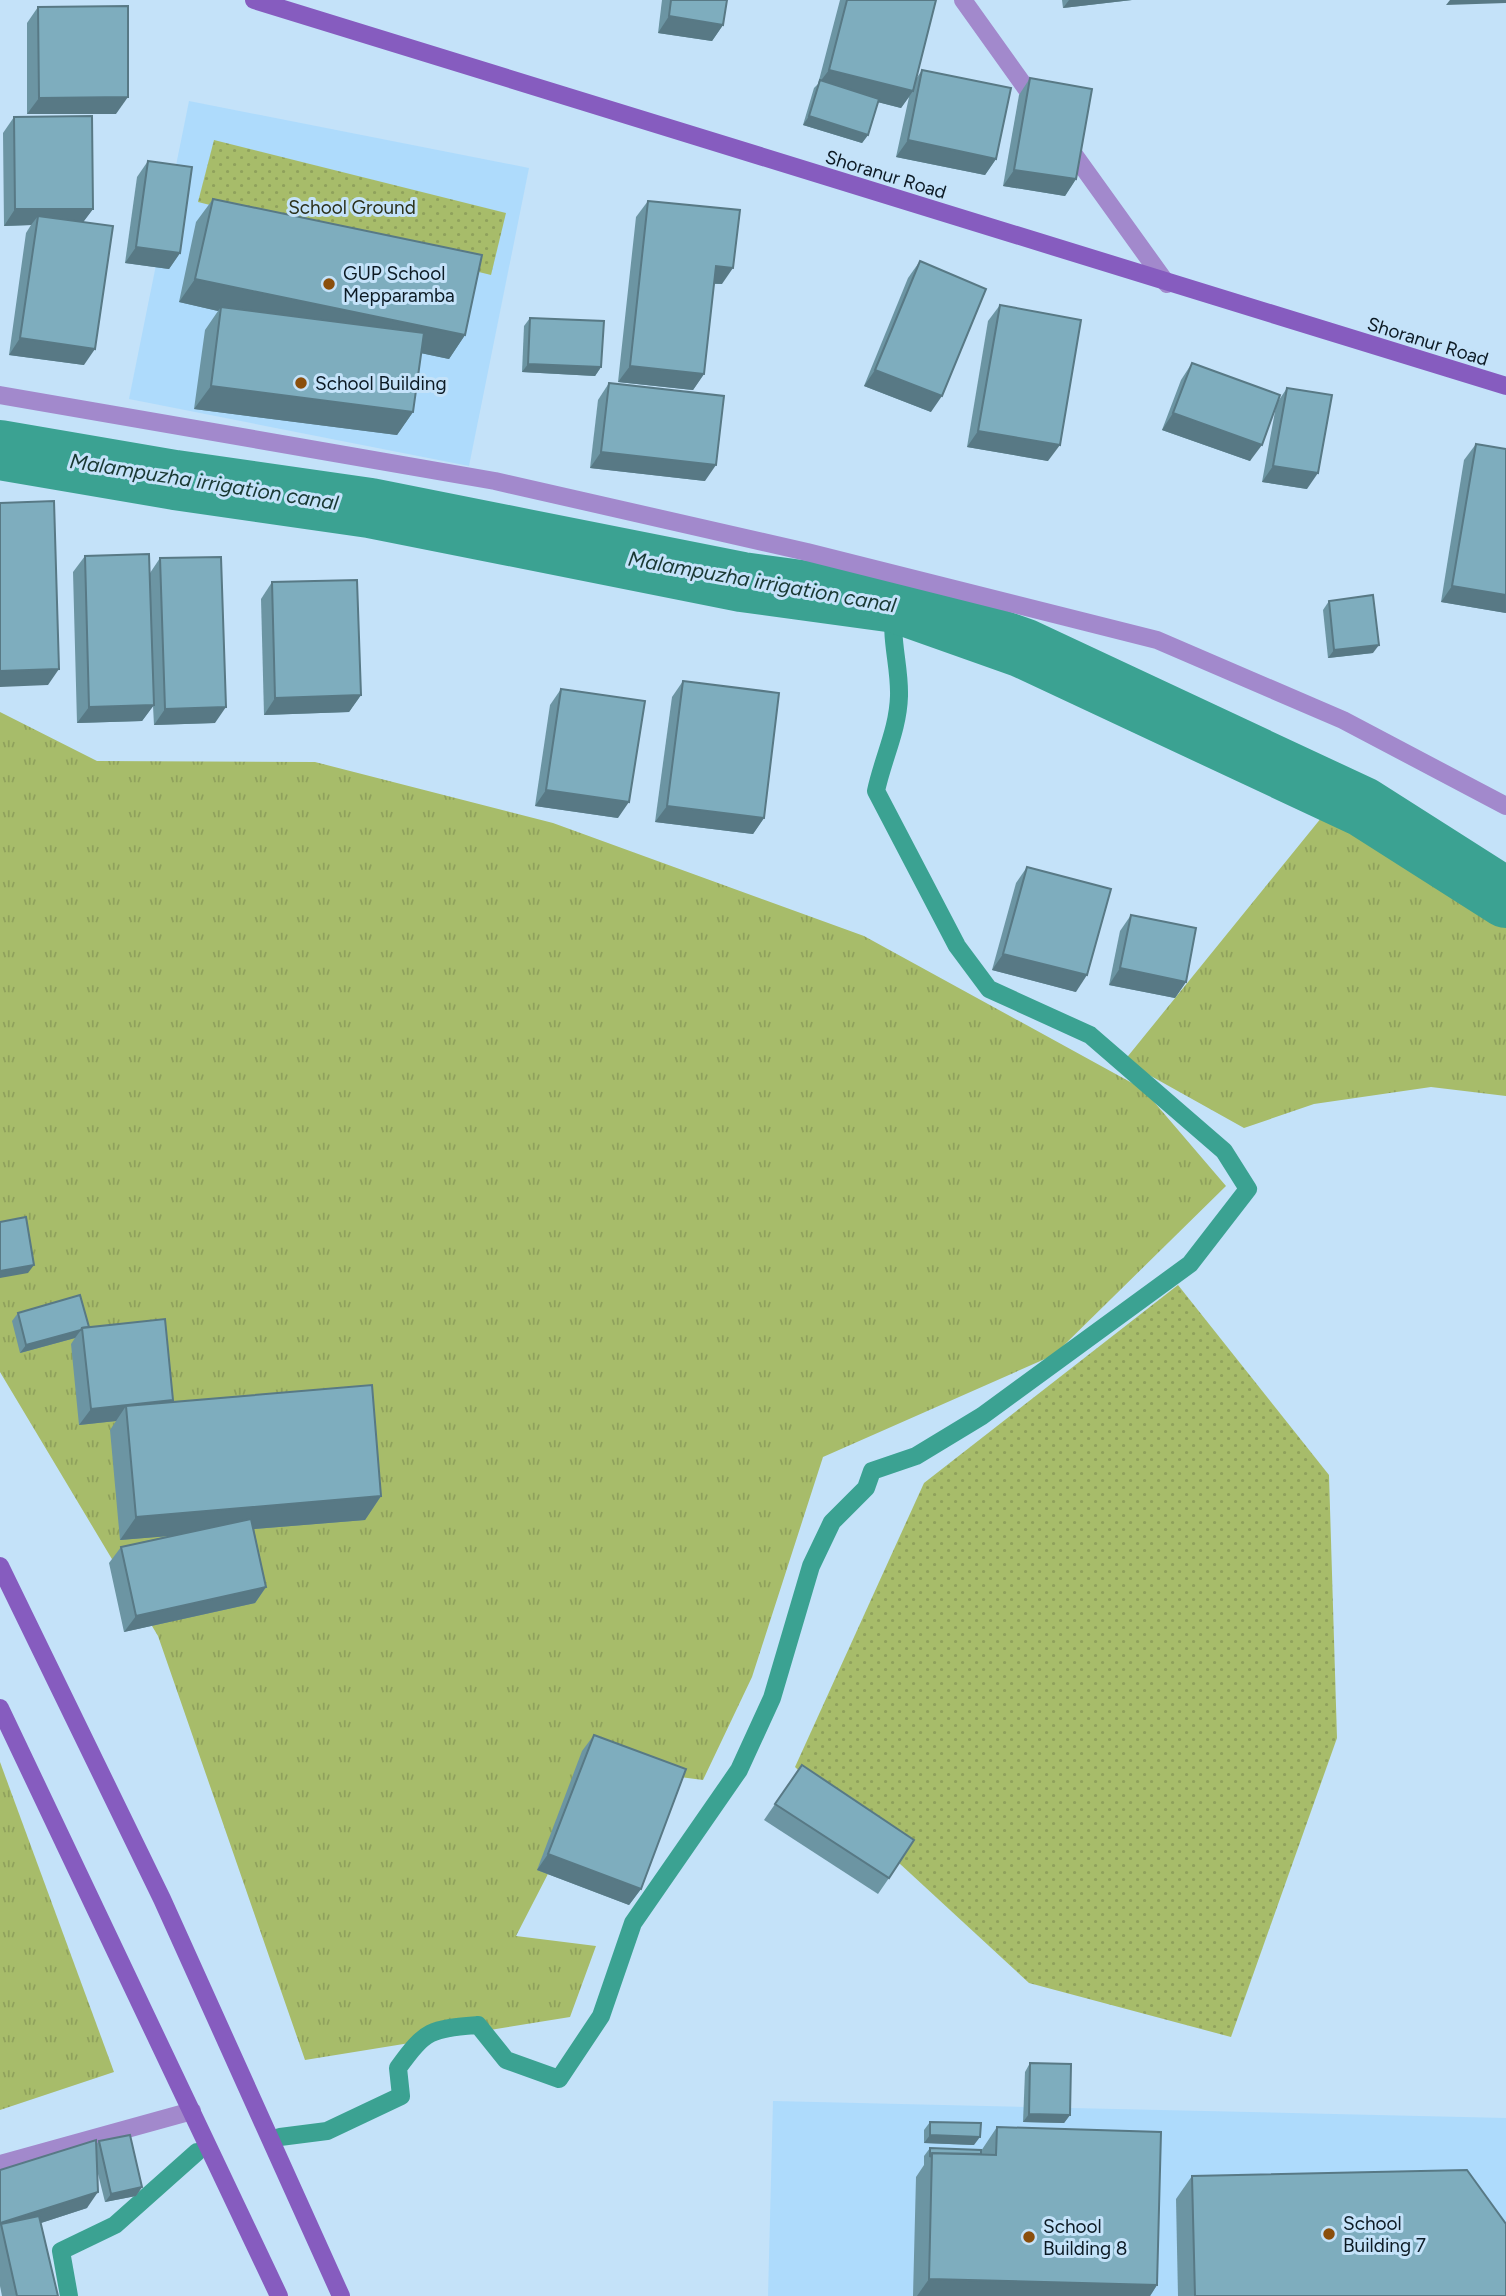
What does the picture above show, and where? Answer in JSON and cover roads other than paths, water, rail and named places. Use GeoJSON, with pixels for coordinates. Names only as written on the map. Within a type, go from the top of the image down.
{"type":"FeatureCollection","features":[{"type":"Feature","properties":{"kind":"main road","name":"Shoranur Road"},"geometry":{"type":"LineString","coordinates":[[254,0],[1167,284],[1506,386]]}},
{"type":"Feature","properties":{"kind":"main road"},"geometry":{"type":"LineString","coordinates":[[0,1566],[162,1899],[341,2296]]}},
{"type":"Feature","properties":{"kind":"main road"},"geometry":{"type":"LineString","coordinates":[[0,1707],[279,2296]]}},
{"type":"Feature","properties":{"kind":"street"},"geometry":{"type":"LineString","coordinates":[[963,0],[1167,284]]}},
{"type":"Feature","properties":{"kind":"street"},"geometry":{"type":"LineString","coordinates":[[0,395],[495,481],[807,552],[939,588],[1157,640],[1343,720],[1506,806]]}},
{"type":"Feature","properties":{"kind":"street"},"geometry":{"type":"LineString","coordinates":[[0,2164],[192,2111]]}},
{"type":"Feature","properties":{"kind":"waterway","name":"Malampuzha irrigation canal"},"geometry":{"type":"LineString","coordinates":[[0,450],[175,480],[370,508],[742,582],[896,603],[1023,648],[1363,807],[1506,898]]}},
{"type":"Feature","properties":{"kind":"waterway"},"geometry":{"type":"LineString","coordinates":[[280,2137],[327,2131],[401,2096],[398,2068],[423,2038],[439,2030],[478,2025],[506,2060],[559,2079],[601,2016],[633,1923],[739,1770],[772,1698],[811,1566],[832,1522],[866,1488],[872,1471],[916,1456],[982,1416],[1190,1264],[1248,1189],[1224,1151],[1090,1035],[989,989],[957,946],[876,791],[898,708],[899,684],[893,626],[896,603]]}},
{"type":"Feature","properties":{"kind":"waterway"},"geometry":{"type":"LineString","coordinates":[[69,2296],[61,2251],[115,2225],[197,2152]]}},
{"type":"Feature","properties":{"kind":"place","name":"GUP School Mepparamba"},"geometry":{"type":"Point","coordinates":[329,284]}},
{"type":"Feature","properties":{"kind":"place","name":"School Building"},"geometry":{"type":"Point","coordinates":[301,383]}},
{"type":"Feature","properties":{"kind":"place","name":"School Building 7"},"geometry":{"type":"Point","coordinates":[1329,2234]}},
{"type":"Feature","properties":{"kind":"place","name":"School Building 8"},"geometry":{"type":"Point","coordinates":[1029,2237]}},
{"type":"Feature","properties":{"kind":"park label","name":"School Ground"},"geometry":{"type":"Point","coordinates":[352,207]}}]}
